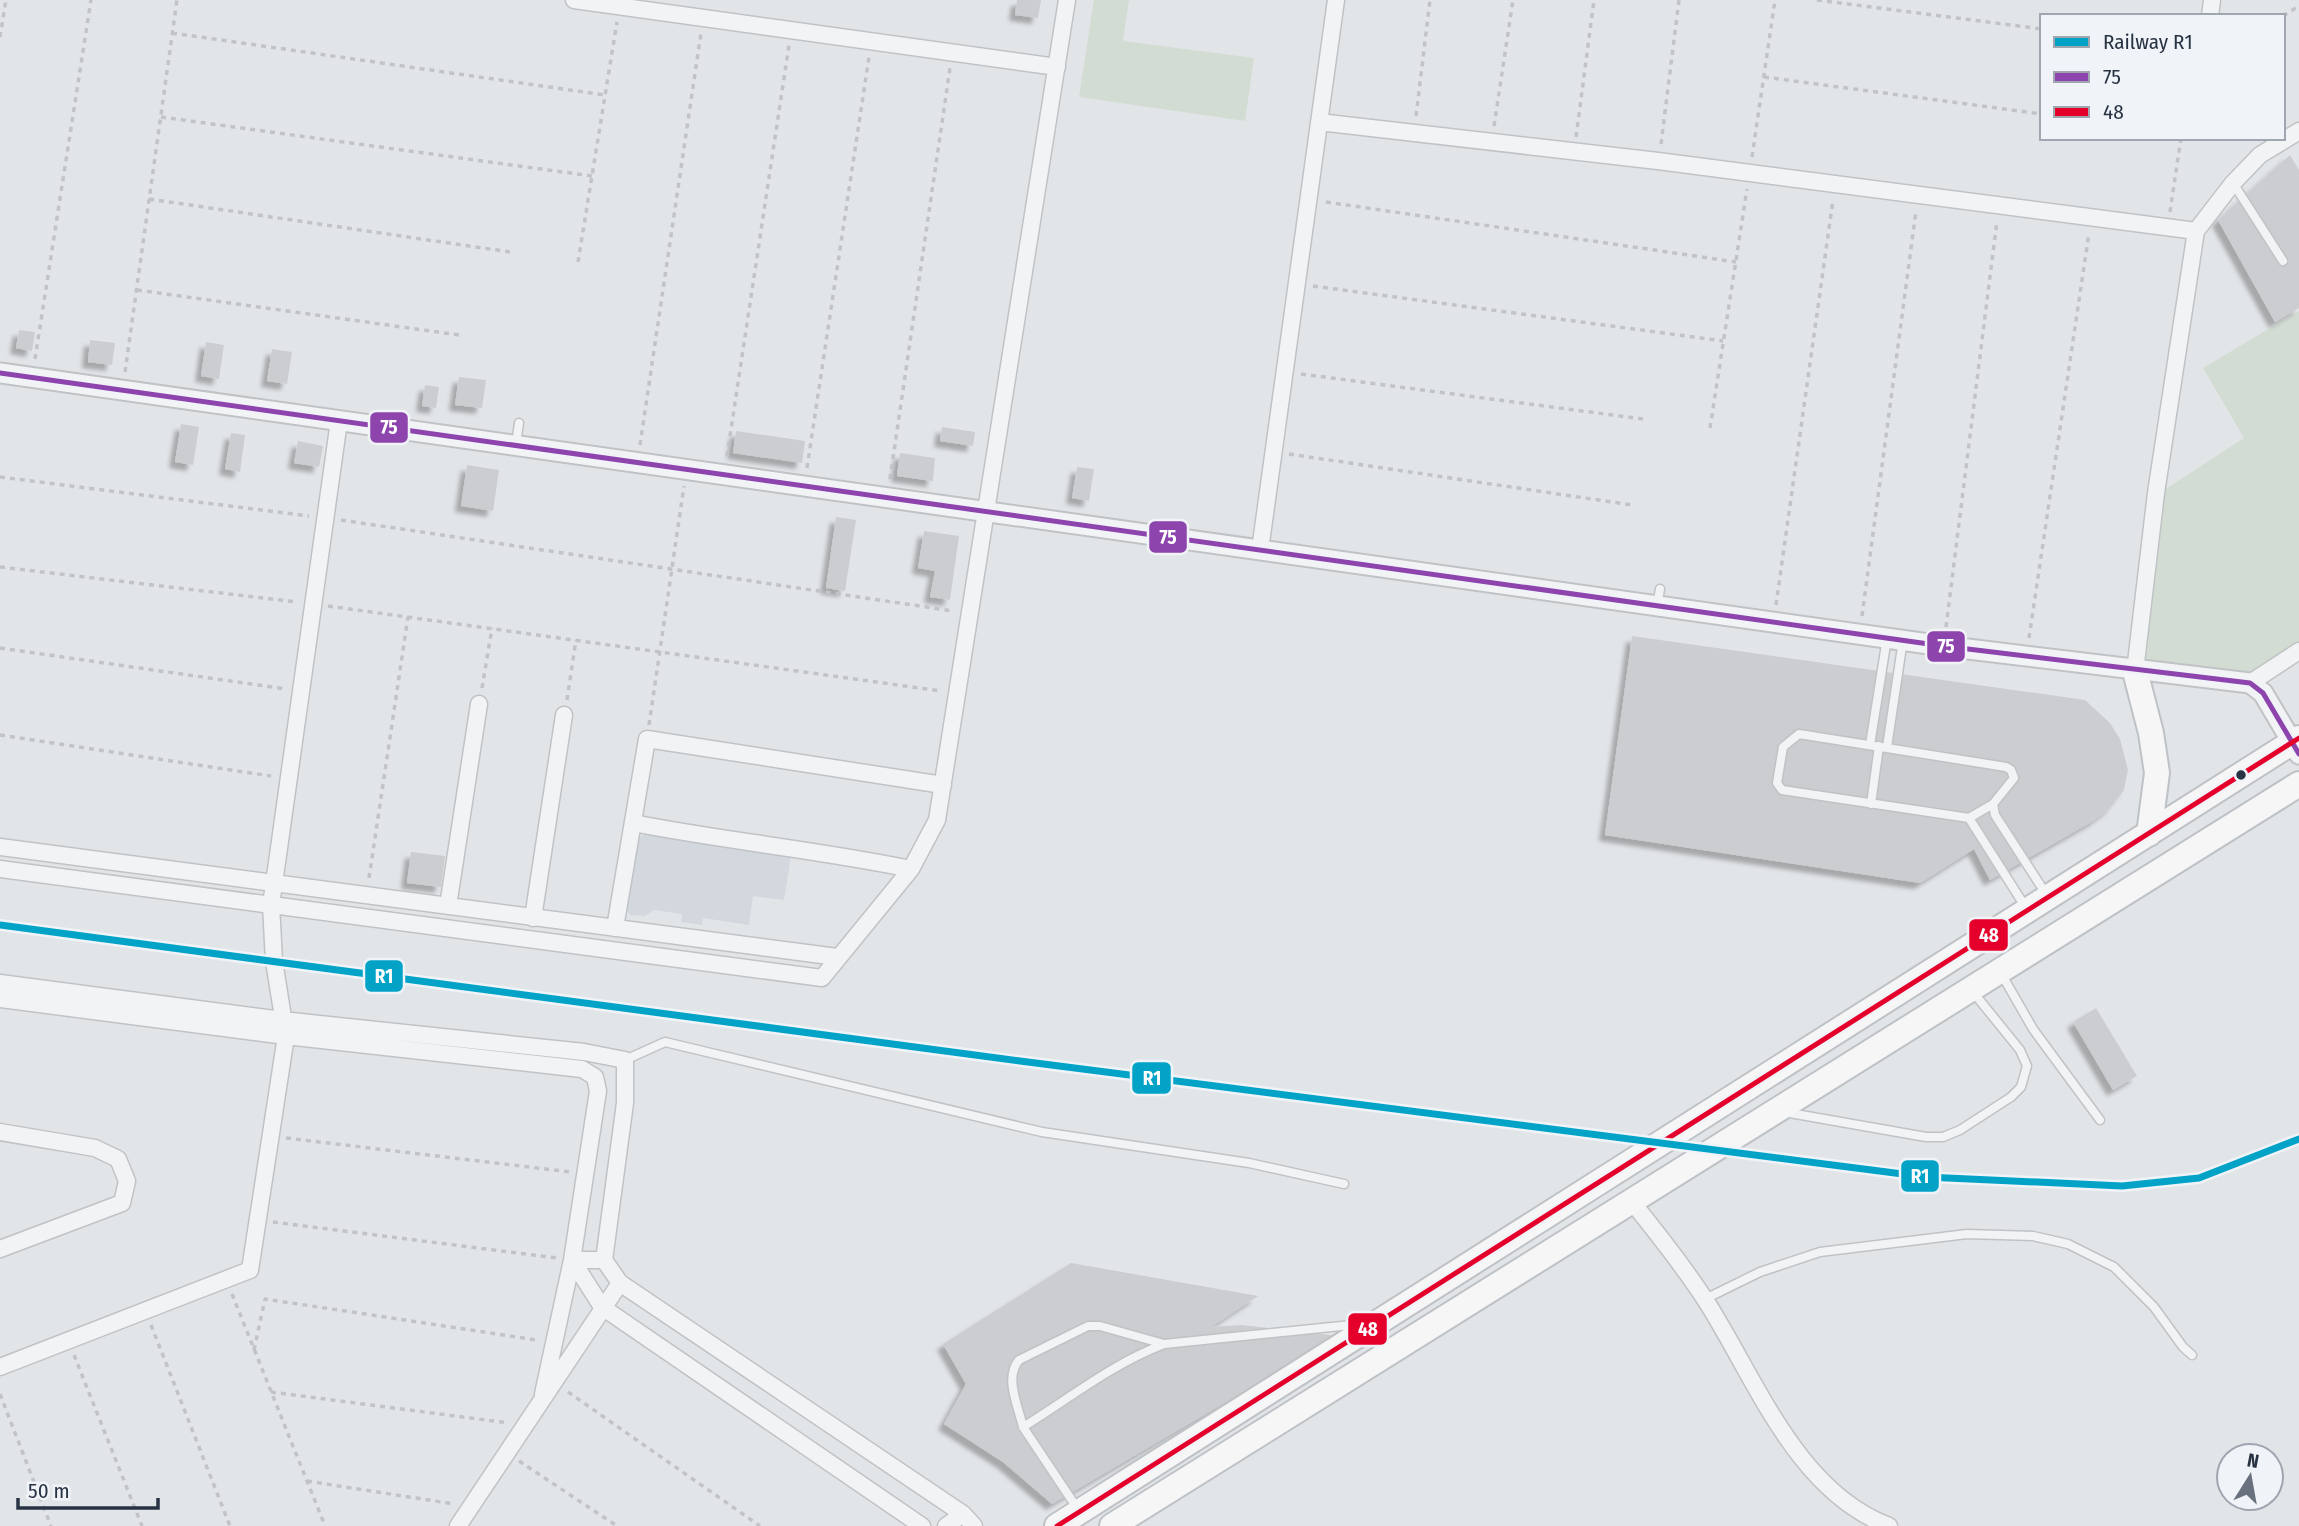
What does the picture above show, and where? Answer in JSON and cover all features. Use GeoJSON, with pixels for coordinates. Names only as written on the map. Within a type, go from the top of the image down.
{"type":"FeatureCollection","features":[{"type":"Feature","properties":{"kind":"main road"},"geometry":{"type":"LineString","coordinates":[[2135,671],[2151,733],[2157,773],[2149,834]]}},
{"type":"Feature","properties":{"kind":"main road"},"geometry":{"type":"LineString","coordinates":[[1057,1526],[2037,903],[2297,745]]}},
{"type":"Feature","properties":{"kind":"main road"},"geometry":{"type":"LineString","coordinates":[[1112,1526],[2299,784]]}},
{"type":"Feature","properties":{"kind":"street"},"geometry":{"type":"LineString","coordinates":[[574,0],[1057,67]]}},
{"type":"Feature","properties":{"kind":"street"},"geometry":{"type":"LineString","coordinates":[[0,869],[822,978],[911,869],[937,820],[1067,0]]}},
{"type":"Feature","properties":{"kind":"street"},"geometry":{"type":"LineString","coordinates":[[1260,550],[1336,0]]}},
{"type":"Feature","properties":{"kind":"street"},"geometry":{"type":"LineString","coordinates":[[1319,122],[1658,161],[2196,231]]}},
{"type":"Feature","properties":{"kind":"street"},"geometry":{"type":"LineString","coordinates":[[2135,671],[2156,493],[2196,231],[2233,183],[2269,143]]}},
{"type":"Feature","properties":{"kind":"street"},"geometry":{"type":"LineString","coordinates":[[0,373],[1260,550],[1659,598],[1774,622],[1943,646],[2250,683],[2263,693],[2297,745]]}},
{"type":"Feature","properties":{"kind":"street"},"geometry":{"type":"LineString","coordinates":[[0,1367],[250,1269],[286,1037],[271,905],[340,421]]}},
{"type":"Feature","properties":{"kind":"street"},"geometry":{"type":"LineString","coordinates":[[2250,683],[2299,651]]}},
{"type":"Feature","properties":{"kind":"street"},"geometry":{"type":"LineString","coordinates":[[448,906],[479,704]]}},
{"type":"Feature","properties":{"kind":"street"},"geometry":{"type":"LineString","coordinates":[[533,918],[564,715]]}},
{"type":"Feature","properties":{"kind":"street"},"geometry":{"type":"LineString","coordinates":[[615,928],[647,739],[943,785]]}},
{"type":"Feature","properties":{"kind":"street"},"geometry":{"type":"LineString","coordinates":[[633,823],[694,835],[833,853],[911,869]]}},
{"type":"Feature","properties":{"kind":"street"},"geometry":{"type":"LineString","coordinates":[[0,847],[837,957]]}},
{"type":"Feature","properties":{"kind":"street"},"geometry":{"type":"LineString","coordinates":[[0,983],[282,1020],[584,1052],[625,1060],[625,1103],[604,1260],[620,1283],[963,1514],[974,1526]]}},
{"type":"Feature","properties":{"kind":"street"},"geometry":{"type":"LineString","coordinates":[[0,999],[286,1037],[582,1069],[595,1077],[598,1091],[572,1260],[541,1401]]}},
{"type":"Feature","properties":{"kind":"street"},"geometry":{"type":"LineString","coordinates":[[0,1132],[95,1148],[118,1159],[127,1181],[122,1203],[0,1249]]}},
{"type":"Feature","properties":{"kind":"street"},"geometry":{"type":"LineString","coordinates":[[1632,1202],[1705,1299],[1799,1455],[1834,1491],[1875,1521],[1889,1526]]}},
{"type":"Feature","properties":{"kind":"street"},"geometry":{"type":"LineString","coordinates":[[572,1260],[604,1260]]}},
{"type":"Feature","properties":{"kind":"street"},"geometry":{"type":"LineString","coordinates":[[572,1260],[602,1307],[922,1526]]}},
{"type":"Feature","properties":{"kind":"street"},"geometry":{"type":"LineString","coordinates":[[458,1526],[620,1283]]}},
{"type":"Feature","properties":{"kind":"street"},"geometry":{"type":"LineString","coordinates":[[946,1526],[963,1514]]}},
{"type":"Feature","properties":{"kind":"lane"},"geometry":{"type":"LineString","coordinates":[[2233,183],[2283,261]]}},
{"type":"Feature","properties":{"kind":"lane"},"geometry":{"type":"LineString","coordinates":[[516,446],[519,423]]}},
{"type":"Feature","properties":{"kind":"lane"},"geometry":{"type":"LineString","coordinates":[[1871,804],[1895,639]]}},
{"type":"Feature","properties":{"kind":"lane"},"geometry":{"type":"LineString","coordinates":[[1879,746],[1895,639]]}},
{"type":"Feature","properties":{"kind":"lane"},"geometry":{"type":"LineString","coordinates":[[1794,735],[1879,746],[2006,767],[2013,774],[2012,782],[1993,804],[1969,818],[1794,793],[1782,790],[1777,783],[1783,747],[1794,735]]}},
{"type":"Feature","properties":{"kind":"lane"},"geometry":{"type":"LineString","coordinates":[[1993,804],[2001,828],[2037,903]]}},
{"type":"Feature","properties":{"kind":"lane"},"geometry":{"type":"LineString","coordinates":[[1969,818],[2037,903]]}},
{"type":"Feature","properties":{"kind":"lane"},"geometry":{"type":"LineString","coordinates":[[2000,972],[2033,1029],[2100,1120]]}},
{"type":"Feature","properties":{"kind":"lane"},"geometry":{"type":"LineString","coordinates":[[1778,1111],[1926,1137],[1944,1137],[1960,1130],[2021,1087],[2027,1066],[2020,1050],[1971,990]]}},
{"type":"Feature","properties":{"kind":"lane"},"geometry":{"type":"LineString","coordinates":[[625,1060],[665,1042],[1042,1132],[1249,1163],[1344,1184]]}},
{"type":"Feature","properties":{"kind":"lane"},"geometry":{"type":"LineString","coordinates":[[1705,1299],[1760,1272],[1820,1252],[1967,1234],[2033,1236],[2068,1244],[2114,1267],[2154,1307],[2183,1348],[2192,1355]]}},
{"type":"Feature","properties":{"kind":"lane"},"geometry":{"type":"LineString","coordinates":[[1023,1427],[1135,1355],[1164,1344],[1378,1322]]}},
{"type":"Feature","properties":{"kind":"lane"},"geometry":{"type":"LineString","coordinates":[[1079,1512],[1023,1427],[1011,1377],[1013,1367],[1019,1360],[1088,1326],[1100,1326],[1164,1344]]}},
{"type":"Feature","properties":{"kind":"path"},"geometry":{"type":"LineString","coordinates":[[0,37],[6,0]]}},
{"type":"Feature","properties":{"kind":"path"},"geometry":{"type":"LineString","coordinates":[[32,378],[91,0]]}},
{"type":"Feature","properties":{"kind":"path"},"geometry":{"type":"LineString","coordinates":[[123,391],[177,0]]}},
{"type":"Feature","properties":{"kind":"path"},"geometry":{"type":"LineString","coordinates":[[1414,133],[1430,0]]}},
{"type":"Feature","properties":{"kind":"path"},"geometry":{"type":"LineString","coordinates":[[1492,142],[1513,0]]}},
{"type":"Feature","properties":{"kind":"path"},"geometry":{"type":"LineString","coordinates":[[1574,151],[1594,0]]}},
{"type":"Feature","properties":{"kind":"path"},"geometry":{"type":"LineString","coordinates":[[1658,161],[1679,0]]}},
{"type":"Feature","properties":{"kind":"path"},"geometry":{"type":"LineString","coordinates":[[1710,428],[1775,0]]}},
{"type":"Feature","properties":{"kind":"path"},"geometry":{"type":"LineString","coordinates":[[1817,0],[2040,29]]}},
{"type":"Feature","properties":{"kind":"path"},"geometry":{"type":"LineString","coordinates":[[578,262],[619,5]]}},
{"type":"Feature","properties":{"kind":"path"},"geometry":{"type":"LineString","coordinates":[[637,463],[703,17]]}},
{"type":"Feature","properties":{"kind":"path"},"geometry":{"type":"LineString","coordinates":[[724,476],[792,30]]}},
{"type":"Feature","properties":{"kind":"path"},"geometry":{"type":"LineString","coordinates":[[172,33],[605,95]]}},
{"type":"Feature","properties":{"kind":"path"},"geometry":{"type":"LineString","coordinates":[[805,487],[872,41]]}},
{"type":"Feature","properties":{"kind":"path"},"geometry":{"type":"LineString","coordinates":[[887,499],[952,52]]}},
{"type":"Feature","properties":{"kind":"path"},"geometry":{"type":"LineString","coordinates":[[1763,77],[2040,114]]}},
{"type":"Feature","properties":{"kind":"path"},"geometry":{"type":"LineString","coordinates":[[161,117],[592,176]]}},
{"type":"Feature","properties":{"kind":"path"},"geometry":{"type":"LineString","coordinates":[[2168,228],[2181,140]]}},
{"type":"Feature","properties":{"kind":"path"},"geometry":{"type":"LineString","coordinates":[[1774,622],[1835,184]]}},
{"type":"Feature","properties":{"kind":"path"},"geometry":{"type":"LineString","coordinates":[[1860,634],[1918,195]]}},
{"type":"Feature","properties":{"kind":"path"},"geometry":{"type":"LineString","coordinates":[[149,199],[510,252]]}},
{"type":"Feature","properties":{"kind":"path"},"geometry":{"type":"LineString","coordinates":[[1309,200],[1736,261]]}},
{"type":"Feature","properties":{"kind":"path"},"geometry":{"type":"LineString","coordinates":[[1943,646],[1998,205]]}},
{"type":"Feature","properties":{"kind":"path"},"geometry":{"type":"LineString","coordinates":[[2026,657],[2091,217]]}},
{"type":"Feature","properties":{"kind":"path"},"geometry":{"type":"LineString","coordinates":[[1297,283],[1723,341]]}},
{"type":"Feature","properties":{"kind":"path"},"geometry":{"type":"LineString","coordinates":[[137,290],[459,335]]}},
{"type":"Feature","properties":{"kind":"path"},"geometry":{"type":"LineString","coordinates":[[1285,372],[1643,419]]}},
{"type":"Feature","properties":{"kind":"path"},"geometry":{"type":"LineString","coordinates":[[1273,452],[1632,505]]}},
{"type":"Feature","properties":{"kind":"path"},"geometry":{"type":"LineString","coordinates":[[647,739],[687,471]]}},
{"type":"Feature","properties":{"kind":"path"},"geometry":{"type":"LineString","coordinates":[[0,477],[326,518],[969,614]]}},
{"type":"Feature","properties":{"kind":"path"},"geometry":{"type":"LineString","coordinates":[[0,567],[314,604],[957,693]]}},
{"type":"Feature","properties":{"kind":"path"},"geometry":{"type":"LineString","coordinates":[[366,896],[408,617]]}},
{"type":"Feature","properties":{"kind":"path"},"geometry":{"type":"LineString","coordinates":[[479,704],[492,628]]}},
{"type":"Feature","properties":{"kind":"path"},"geometry":{"type":"LineString","coordinates":[[564,715],[576,640]]}},
{"type":"Feature","properties":{"kind":"path"},"geometry":{"type":"LineString","coordinates":[[0,649],[302,692]]}},
{"type":"Feature","properties":{"kind":"path"},"geometry":{"type":"LineString","coordinates":[[0,735],[289,778]]}},
{"type":"Feature","properties":{"kind":"path"},"geometry":{"type":"LineString","coordinates":[[270,1136],[585,1174]]}},
{"type":"Feature","properties":{"kind":"path"},"geometry":{"type":"LineString","coordinates":[[257,1220],[572,1260]]}},
{"type":"Feature","properties":{"kind":"path"},"geometry":{"type":"LineString","coordinates":[[226,1279],[325,1526]]}},
{"type":"Feature","properties":{"kind":"path"},"geometry":{"type":"LineString","coordinates":[[254,1350],[265,1299],[554,1343]]}},
{"type":"Feature","properties":{"kind":"path"},"geometry":{"type":"LineString","coordinates":[[146,1310],[230,1526]]}},
{"type":"Feature","properties":{"kind":"path"},"geometry":{"type":"LineString","coordinates":[[68,1340],[142,1526]]}},
{"type":"Feature","properties":{"kind":"path"},"geometry":{"type":"LineString","coordinates":[[555,1383],[760,1526]]}},
{"type":"Feature","properties":{"kind":"path"},"geometry":{"type":"LineString","coordinates":[[271,1392],[525,1425]]}},
{"type":"Feature","properties":{"kind":"path"},"geometry":{"type":"LineString","coordinates":[[0,1394],[51,1526]]}},
{"type":"Feature","properties":{"kind":"path"},"geometry":{"type":"LineString","coordinates":[[507,1453],[617,1526]]}},
{"type":"Feature","properties":{"kind":"path"},"geometry":{"type":"LineString","coordinates":[[307,1481],[472,1507]]}},
{"type":"Feature","properties":{"kind":"shaded area"},"geometry":{"type":"Polygon","coordinates":[[[1094,0],[1129,0],[1123,41],[1254,58],[1245,121],[1079,97],[1094,0]]]}},
{"type":"Feature","properties":{"kind":"shaded area"},"geometry":{"type":"Polygon","coordinates":[[[2299,311],[2299,650],[2249,682],[2134,668],[2158,494],[2244,438],[2203,368],[2299,311]]]}},
{"type":"Feature","properties":{"kind":"shaded area"},"geometry":{"type":"Polygon","coordinates":[[[645,834],[791,856],[784,900],[753,896],[749,925],[703,918],[702,925],[681,922],[682,914],[654,910],[645,916],[630,915],[623,905],[633,842],[645,834]]]}},
{"type":"Feature","properties":{"kind":"building"},"geometry":{"type":"Polygon","coordinates":[[[1017,0],[1041,0],[1038,18],[1015,15],[1017,0]]]}},
{"type":"Feature","properties":{"kind":"building"},"geometry":{"type":"Polygon","coordinates":[[[2290,155],[2299,170],[2299,308],[2275,322],[2218,220],[2290,155]]]}},
{"type":"Feature","properties":{"kind":"building"},"geometry":{"type":"Polygon","coordinates":[[[19,330],[35,332],[32,351],[16,348],[19,330]]]}},
{"type":"Feature","properties":{"kind":"building"},"geometry":{"type":"Polygon","coordinates":[[[90,340],[115,343],[112,365],[88,362],[90,340]]]}},
{"type":"Feature","properties":{"kind":"building"},"geometry":{"type":"Polygon","coordinates":[[[206,342],[224,345],[219,379],[201,376],[206,342]]]}},
{"type":"Feature","properties":{"kind":"building"},"geometry":{"type":"Polygon","coordinates":[[[272,349],[292,352],[287,384],[267,381],[272,349]]]}},
{"type":"Feature","properties":{"kind":"building"},"geometry":{"type":"Polygon","coordinates":[[[459,377],[486,380],[482,408],[455,405],[459,377]]]}},
{"type":"Feature","properties":{"kind":"building"},"geometry":{"type":"Polygon","coordinates":[[[425,385],[439,387],[436,408],[422,406],[425,385]]]}},
{"type":"Feature","properties":{"kind":"building"},"geometry":{"type":"Polygon","coordinates":[[[181,424],[199,427],[193,465],[175,462],[181,424]]]}},
{"type":"Feature","properties":{"kind":"building"},"geometry":{"type":"Polygon","coordinates":[[[942,427],[975,432],[973,446],[940,441],[942,427]]]}},
{"type":"Feature","properties":{"kind":"building"},"geometry":{"type":"Polygon","coordinates":[[[736,431],[805,441],[802,463],[733,453],[736,431]]]}},
{"type":"Feature","properties":{"kind":"building"},"geometry":{"type":"Polygon","coordinates":[[[231,433],[245,435],[240,472],[225,469],[231,433]]]}},
{"type":"Feature","properties":{"kind":"building"},"geometry":{"type":"Polygon","coordinates":[[[298,441],[323,446],[319,467],[294,463],[298,441]]]}},
{"type":"Feature","properties":{"kind":"building"},"geometry":{"type":"Polygon","coordinates":[[[900,453],[935,458],[933,481],[897,476],[900,453]]]}},
{"type":"Feature","properties":{"kind":"building"},"geometry":{"type":"Polygon","coordinates":[[[467,465],[499,470],[493,511],[461,506],[467,465]]]}},
{"type":"Feature","properties":{"kind":"building"},"geometry":{"type":"Polygon","coordinates":[[[1077,467],[1094,469],[1089,501],[1072,498],[1077,467]]]}},
{"type":"Feature","properties":{"kind":"building"},"geometry":{"type":"Polygon","coordinates":[[[836,517],[856,520],[845,591],[826,588],[836,517]]]}},
{"type":"Feature","properties":{"kind":"building"},"geometry":{"type":"Polygon","coordinates":[[[924,531],[959,536],[950,600],[930,597],[935,571],[918,568],[924,531]]]}},
{"type":"Feature","properties":{"kind":"building"},"geometry":{"type":"Polygon","coordinates":[[[1632,636],[2085,700],[2110,723],[2120,739],[2128,770],[2124,790],[2109,809],[2093,821],[1990,880],[1974,849],[1920,883],[1605,835],[1632,636]]]}},
{"type":"Feature","properties":{"kind":"building"},"geometry":{"type":"Polygon","coordinates":[[[411,852],[445,856],[441,887],[407,883],[411,852]]]}},
{"type":"Feature","properties":{"kind":"building"},"geometry":{"type":"Polygon","coordinates":[[[2096,1008],[2137,1076],[2113,1090],[2073,1022],[2096,1008]]]}},
{"type":"Feature","properties":{"kind":"building"},"geometry":{"type":"Polygon","coordinates":[[[1071,1263],[1258,1296],[1211,1327],[1242,1325],[1338,1336],[1052,1504],[1003,1462],[944,1424],[966,1384],[943,1344],[1071,1263]]]}},
{"type":"Feature","properties":{"kind":"rail line","name":"R1"},"geometry":{"type":"LineString","coordinates":[[0,925],[1020,1061],[1926,1177],[2122,1186],[2199,1178],[2299,1139]]}},
{"type":"Feature","properties":{"kind":"transit line","name":"75"},"geometry":{"type":"LineString","coordinates":[[0,373],[1943,646],[2250,683],[2263,693],[2299,754]]}},
{"type":"Feature","properties":{"kind":"transit line","name":"48"},"geometry":{"type":"LineString","coordinates":[[1057,1526],[2299,738]]}}]}
